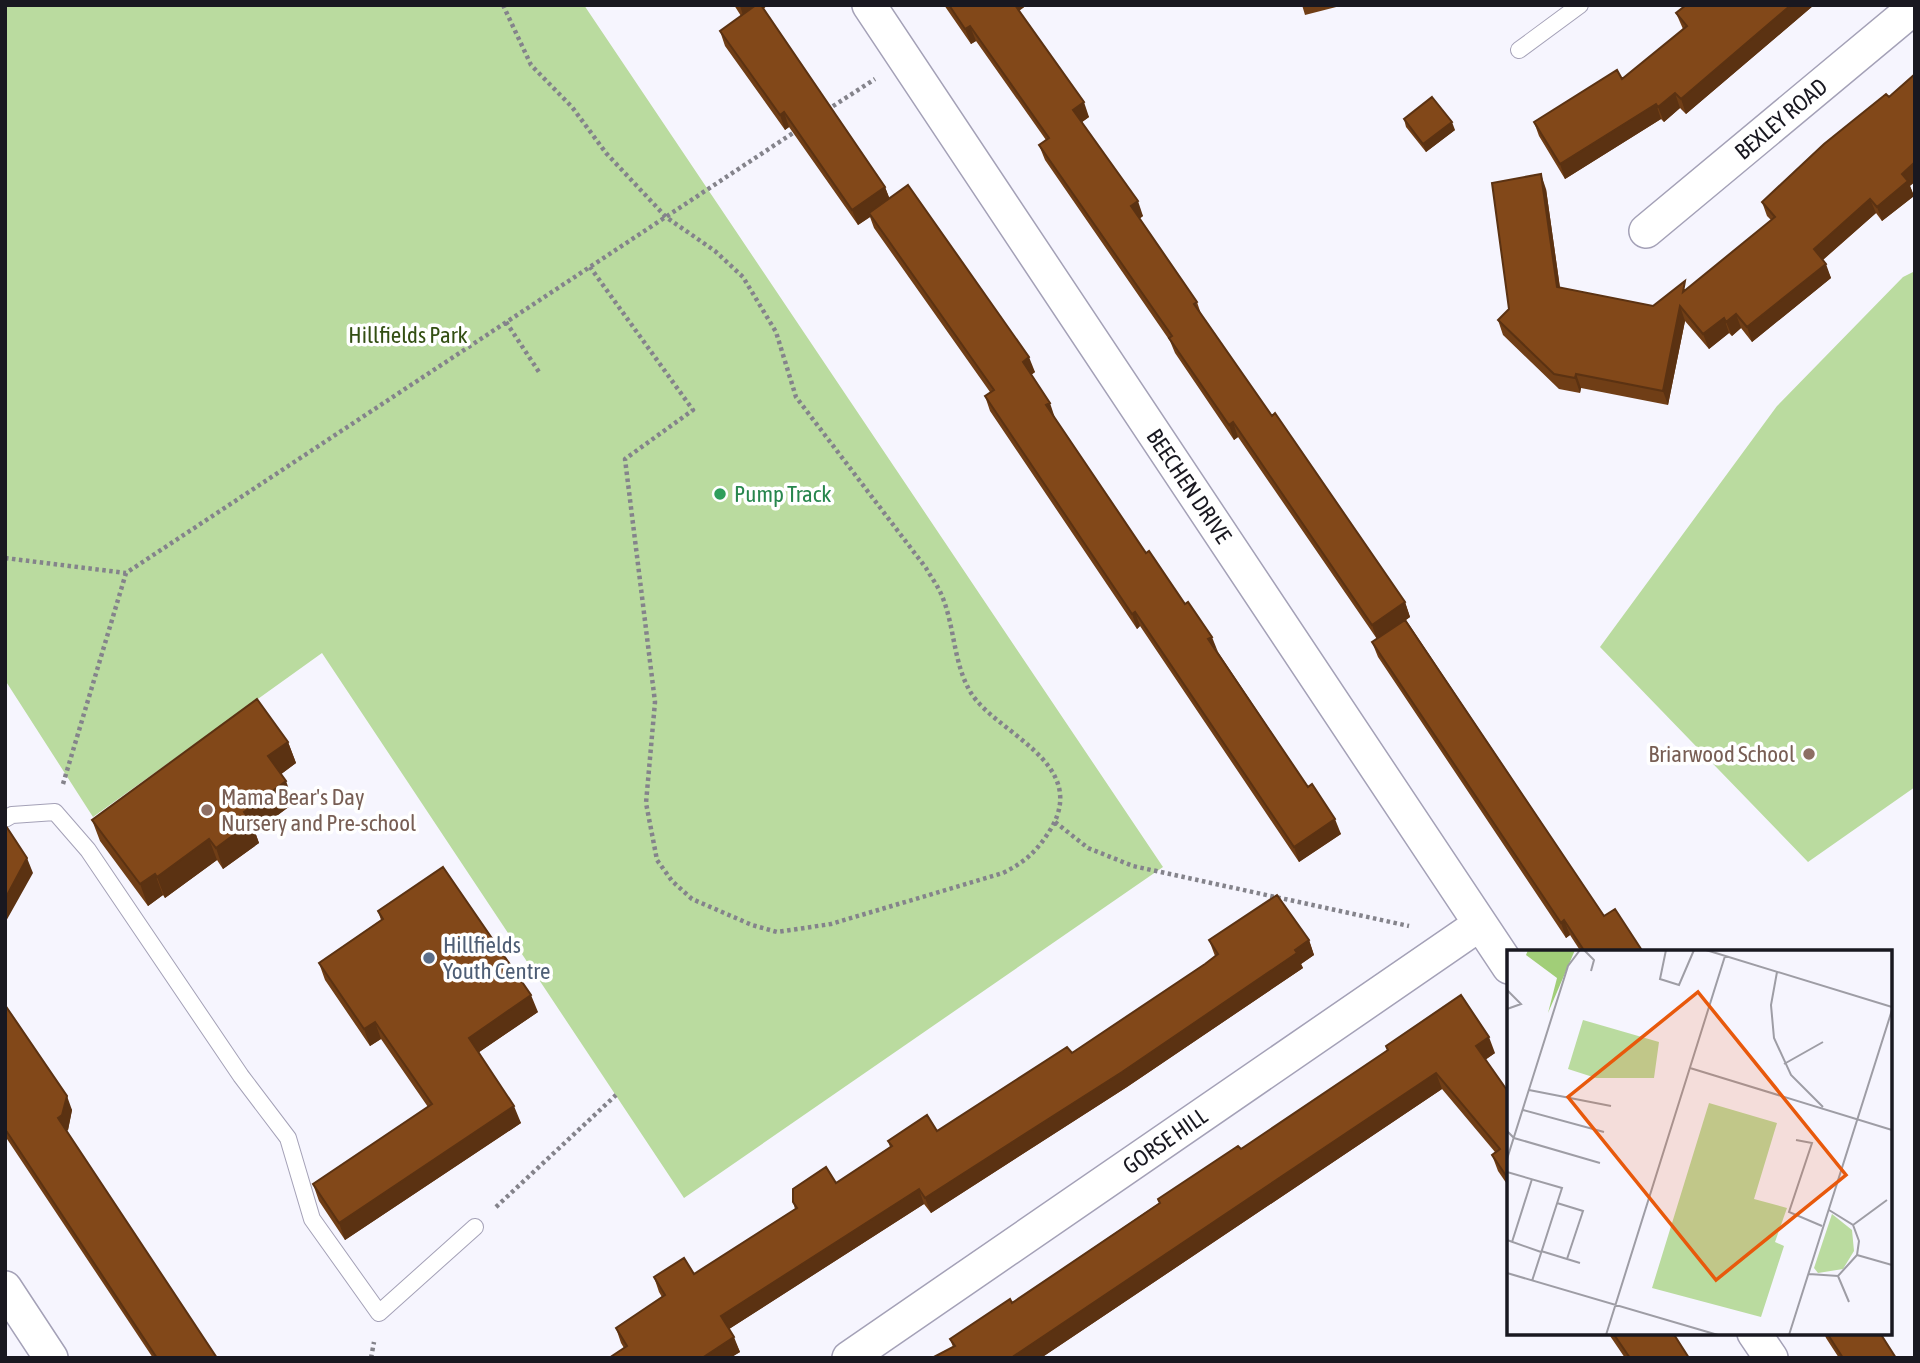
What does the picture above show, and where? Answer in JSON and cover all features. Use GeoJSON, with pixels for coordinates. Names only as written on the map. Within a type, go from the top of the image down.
{"type":"FeatureCollection","features":[{"type":"Feature","properties":{"kind":"street","name":"BEECHEN DRIVE"},"geometry":{"type":"LineString","coordinates":[[869,5],[1470,931],[1507,965]]}},
{"type":"Feature","properties":{"kind":"street","name":"BEXLEY ROAD"},"geometry":{"type":"LineString","coordinates":[[1646,231],[1915,7]]}},
{"type":"Feature","properties":{"kind":"street","name":"GORSE HILL"},"geometry":{"type":"LineString","coordinates":[[849,1358],[1470,931]]}},
{"type":"Feature","properties":{"kind":"street"},"geometry":{"type":"LineString","coordinates":[[5,1288],[51,1358]]}},
{"type":"Feature","properties":{"kind":"street"},"geometry":{"type":"LineString","coordinates":[[1755,1335],[1770,1358]]}},
{"type":"Feature","properties":{"kind":"lane"},"geometry":{"type":"LineString","coordinates":[[1519,50],[1580,5]]}},
{"type":"Feature","properties":{"kind":"lane"},"geometry":{"type":"LineString","coordinates":[[5,819],[12,814],[55,812],[88,850],[241,1076],[288,1138],[312,1219],[379,1313],[475,1227]]}},
{"type":"Feature","properties":{"kind":"path"},"geometry":{"type":"LineString","coordinates":[[503,5],[531,65],[572,107],[606,153],[666,216],[715,251],[743,277],[776,332],[796,397],[926,568],[942,597],[961,673],[973,696],[1023,737],[1046,763],[1059,791],[1060,806],[1055,822],[1028,860],[1003,873],[831,923],[777,932],[752,925],[692,898],[672,881],[657,860],[646,803],[655,702],[625,459],[693,410],[590,267]]}},
{"type":"Feature","properties":{"kind":"path"},"geometry":{"type":"LineString","coordinates":[[825,111],[905,59]]}},
{"type":"Feature","properties":{"kind":"path"},"geometry":{"type":"LineString","coordinates":[[55,812],[126,573],[802,126]]}},
{"type":"Feature","properties":{"kind":"path"},"geometry":{"type":"LineString","coordinates":[[506,322],[539,372]]}},
{"type":"Feature","properties":{"kind":"path"},"geometry":{"type":"LineString","coordinates":[[5,558],[126,573]]}},
{"type":"Feature","properties":{"kind":"path"},"geometry":{"type":"LineString","coordinates":[[1055,822],[1088,848],[1133,866],[1470,931]]}},
{"type":"Feature","properties":{"kind":"path"},"geometry":{"type":"LineString","coordinates":[[475,1227],[616,1096]]}},
{"type":"Feature","properties":{"kind":"green space","name":"Hillfields Park"},"geometry":{"type":"Polygon","coordinates":[[[5,5],[584,5],[1163,867],[684,1198],[322,653],[93,817],[5,680],[5,5]]]}},
{"type":"Feature","properties":{"kind":"green space","name":"Briarwood School"},"geometry":{"type":"Polygon","coordinates":[[[1915,271],[1915,787],[1808,862],[1600,647],[1777,406],[1903,277],[1915,271]]]}},
{"type":"Feature","properties":{"kind":"building"},"geometry":{"type":"Polygon","coordinates":[[[756,5],[761,5],[885,187],[852,210],[784,112],[780,115],[720,31],[756,5]]]}},
{"type":"Feature","properties":{"kind":"building"},"geometry":{"type":"Polygon","coordinates":[[[949,5],[1015,5],[1084,102],[1073,110],[1138,201],[1131,206],[1197,302],[1194,304],[1272,416],[1275,413],[1405,602],[1372,625],[1233,422],[1229,425],[1169,338],[1172,336],[1039,145],[1049,138],[970,26],[965,29],[949,5]]]}},
{"type":"Feature","properties":{"kind":"building"},"geometry":{"type":"Polygon","coordinates":[[[1686,5],[1791,5],[1681,99],[1675,93],[1658,107],[1656,104],[1560,164],[1534,122],[1617,70],[1622,79],[1687,26],[1676,13],[1686,5]]]}},
{"type":"Feature","properties":{"kind":"building"},"geometry":{"type":"Polygon","coordinates":[[[1915,74],[1915,162],[1902,174],[1908,181],[1877,207],[1870,199],[1814,249],[1826,264],[1747,327],[1736,314],[1726,322],[1724,318],[1703,334],[1680,306],[1663,391],[1576,374],[1575,378],[1554,374],[1498,320],[1509,309],[1492,183],[1541,174],[1557,287],[1653,306],[1685,281],[1683,292],[1775,217],[1762,202],[1824,144],[1886,94],[1889,97],[1915,74]]]}},
{"type":"Feature","properties":{"kind":"building"},"geometry":{"type":"Polygon","coordinates":[[[1432,97],[1452,122],[1423,144],[1404,119],[1432,97]]]}},
{"type":"Feature","properties":{"kind":"building"},"geometry":{"type":"Polygon","coordinates":[[[908,185],[1029,357],[1023,362],[1050,403],[1046,405],[1146,553],[1149,551],[1185,604],[1188,602],[1212,637],[1208,639],[1308,787],[1312,784],[1335,819],[1294,847],[985,396],[994,390],[869,213],[908,185]]]}},
{"type":"Feature","properties":{"kind":"building"},"geometry":{"type":"Polygon","coordinates":[[[1405,620],[1604,916],[1615,909],[1642,950],[1584,950],[1564,920],[1561,923],[1372,642],[1405,620]]]}},
{"type":"Feature","properties":{"kind":"building","name":"Mama Bear's Day Nursery and Pre-school"},"geometry":{"type":"Polygon","coordinates":[[[257,699],[288,742],[268,756],[286,781],[244,812],[251,822],[216,848],[209,839],[157,877],[155,874],[140,884],[92,820],[257,699]]]}},
{"type":"Feature","properties":{"kind":"building"},"geometry":{"type":"Polygon","coordinates":[[[5,827],[27,858],[5,899],[5,827]]]}},
{"type":"Feature","properties":{"kind":"building"},"geometry":{"type":"Polygon","coordinates":[[[443,867],[531,995],[469,1038],[514,1106],[339,1223],[313,1184],[432,1104],[375,1022],[364,1029],[319,963],[383,919],[378,911],[443,867]]]}},
{"type":"Feature","properties":{"kind":"building"},"geometry":{"type":"Polygon","coordinates":[[[1277,895],[1309,940],[1295,950],[1297,953],[1122,1072],[925,1198],[919,1189],[721,1316],[734,1337],[702,1358],[609,1358],[627,1346],[616,1328],[665,1295],[654,1277],[684,1258],[694,1274],[797,1208],[793,1202],[793,1189],[826,1167],[836,1183],[892,1146],[888,1141],[927,1115],[937,1131],[1067,1047],[1072,1053],[1218,954],[1209,940],[1277,895]]]}},
{"type":"Feature","properties":{"kind":"building"},"geometry":{"type":"Polygon","coordinates":[[[1461,995],[1489,1037],[1476,1046],[1507,1090],[1507,1177],[1492,1155],[1500,1149],[1436,1073],[1011,1358],[932,1358],[955,1346],[950,1339],[1010,1299],[1012,1303],[1160,1203],[1158,1199],[1238,1146],[1241,1149],[1388,1050],[1386,1046],[1461,995]]]}},
{"type":"Feature","properties":{"kind":"building"},"geometry":{"type":"Polygon","coordinates":[[[5,1005],[67,1096],[62,1115],[58,1118],[217,1358],[157,1358],[5,1129],[5,1005]]]}},
{"type":"Feature","properties":{"kind":"building"},"geometry":{"type":"Polygon","coordinates":[[[1614,1335],[1674,1335],[1689,1358],[1630,1358],[1614,1335]]]}},
{"type":"Feature","properties":{"kind":"building"},"geometry":{"type":"Polygon","coordinates":[[[1828,1335],[1881,1335],[1896,1358],[1843,1358],[1828,1335]]]}},
{"type":"Feature","properties":{"kind":"place","name":"Pump Track"},"geometry":{"type":"Point","coordinates":[720,494]}},
{"type":"Feature","properties":{"kind":"place","name":"Briarwood School"},"geometry":{"type":"Point","coordinates":[1809,754]}},
{"type":"Feature","properties":{"kind":"place","name":"Mama Bear's Day Nursery and Pre-school"},"geometry":{"type":"Point","coordinates":[207,810]}},
{"type":"Feature","properties":{"kind":"place","name":"Hillfields Youth Centre"},"geometry":{"type":"Point","coordinates":[429,958]}}]}
